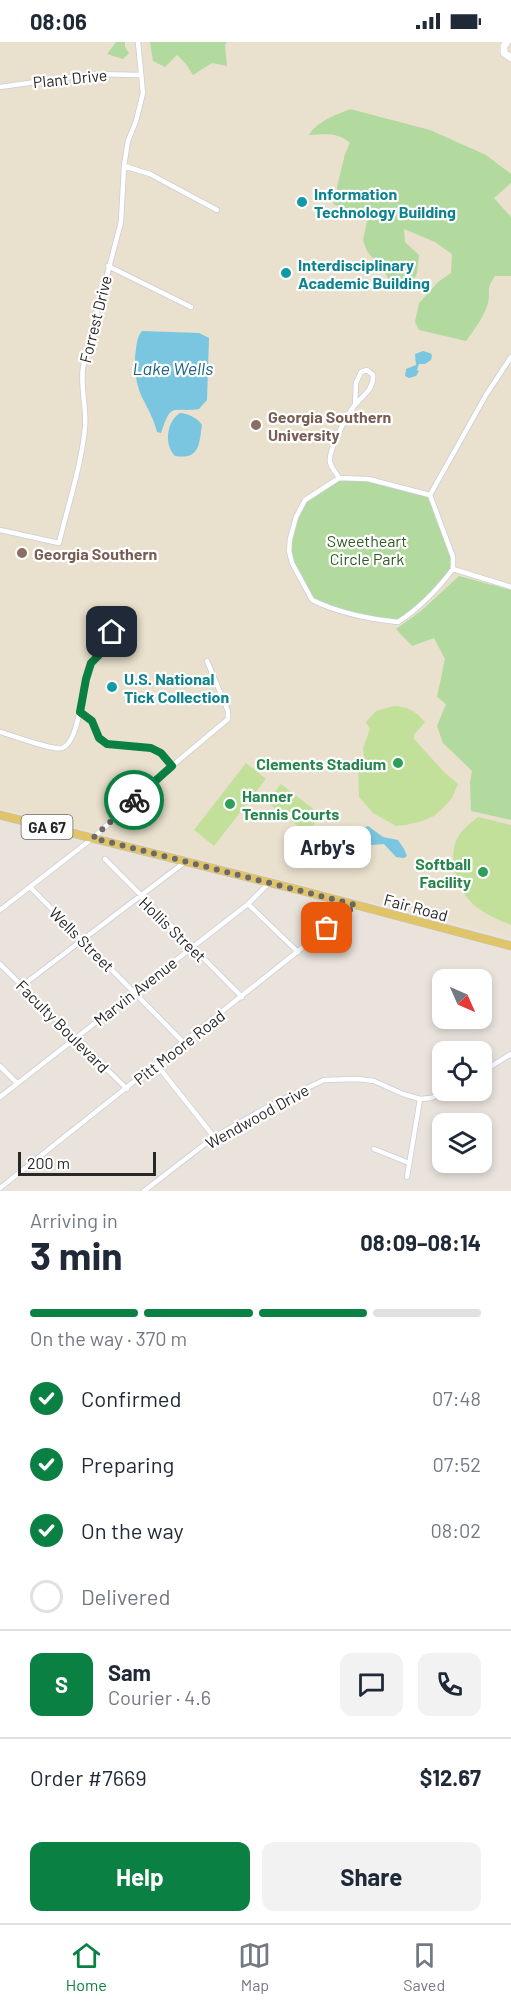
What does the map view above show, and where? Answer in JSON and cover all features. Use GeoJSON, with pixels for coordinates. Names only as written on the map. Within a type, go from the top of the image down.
{"type":"FeatureCollection","features":[{"type":"Feature","properties":{"kind":"main road","name":"Fair Road"},"geometry":{"type":"LineString","coordinates":[[0,815],[511,946]]}},
{"type":"Feature","properties":{"kind":"street","name":"Forrest Drive"},"geometry":{"type":"LineString","coordinates":[[0,530],[59,543],[84,438],[81,381],[83,367],[121,222],[124,166],[128,141],[140,109],[143,93],[138,42]]}},
{"type":"Feature","properties":{"kind":"street"},"geometry":{"type":"LineString","coordinates":[[506,42],[504,53],[511,58]]}},
{"type":"Feature","properties":{"kind":"street","name":"Plant Drive"},"geometry":{"type":"LineString","coordinates":[[0,87],[92,74],[141,75]]}},
{"type":"Feature","properties":{"kind":"street"},"geometry":{"type":"LineString","coordinates":[[124,166],[150,174],[217,210]]}},
{"type":"Feature","properties":{"kind":"street"},"geometry":{"type":"LineString","coordinates":[[108,266],[191,307]]}},
{"type":"Feature","properties":{"kind":"street"},"geometry":{"type":"LineString","coordinates":[[430,495],[368,479],[339,478],[305,500],[296,517],[289,551],[292,563],[312,600],[353,615],[398,622],[429,597],[453,569],[453,556],[430,495],[486,395],[511,357]]}},
{"type":"Feature","properties":{"kind":"street"},"geometry":{"type":"LineString","coordinates":[[339,478],[330,461],[331,454],[355,405],[363,398],[374,381],[373,375],[367,370],[361,372],[356,383],[355,405]]}},
{"type":"Feature","properties":{"kind":"street"},"geometry":{"type":"LineString","coordinates":[[453,569],[511,587]]}},
{"type":"Feature","properties":{"kind":"street"},"geometry":{"type":"LineString","coordinates":[[0,732],[56,748],[62,748],[70,742],[80,712],[91,663],[107,647],[112,632]]}},
{"type":"Feature","properties":{"kind":"street"},"geometry":{"type":"LineString","coordinates":[[0,910],[93,838],[228,719],[228,711],[207,661]]}},
{"type":"Feature","properties":{"kind":"street"},"geometry":{"type":"LineString","coordinates":[[80,712],[92,721],[99,738],[107,744],[151,748],[161,753],[172,766]]}},
{"type":"Feature","properties":{"kind":"street","name":"Hollis Street"},"geometry":{"type":"LineString","coordinates":[[105,859],[242,997]]}},
{"type":"Feature","properties":{"kind":"street"},"geometry":{"type":"LineString","coordinates":[[23,985],[185,862]]}},
{"type":"Feature","properties":{"kind":"street","name":"Marvin Avenue"},"geometry":{"type":"LineString","coordinates":[[0,1097],[248,903],[269,883]]}},
{"type":"Feature","properties":{"kind":"street","name":"Wells Street"},"geometry":{"type":"LineString","coordinates":[[30,887],[184,1043]]}},
{"type":"Feature","properties":{"kind":"street"},"geometry":{"type":"LineString","coordinates":[[248,903],[298,951]]}},
{"type":"Feature","properties":{"kind":"street","name":"Pitt Moore Road"},"geometry":{"type":"LineString","coordinates":[[0,1188],[356,905]]}},
{"type":"Feature","properties":{"kind":"street","name":"Faculty Boulevard"},"geometry":{"type":"LineString","coordinates":[[0,964],[127,1089]]}},
{"type":"Feature","properties":{"kind":"street"},"geometry":{"type":"LineString","coordinates":[[492,1066],[511,1054]]}},
{"type":"Feature","properties":{"kind":"street"},"geometry":{"type":"LineString","coordinates":[[157,1065],[214,1137]]}},
{"type":"Feature","properties":{"kind":"street"},"geometry":{"type":"LineString","coordinates":[[0,1066],[17,1083]]}},
{"type":"Feature","properties":{"kind":"street","name":"Wendwood Drive"},"geometry":{"type":"LineString","coordinates":[[144,1191],[214,1137],[273,1104],[324,1080],[374,1081],[420,1099]]}},
{"type":"Feature","properties":{"kind":"street"},"geometry":{"type":"LineString","coordinates":[[407,1177],[420,1099],[432,1097]]}},
{"type":"Feature","properties":{"kind":"street"},"geometry":{"type":"LineString","coordinates":[[374,1149],[409,1163]]}},
{"type":"Feature","properties":{"kind":"shaded area","name":"Georgia Southern University"},"geometry":{"type":"Polygon","coordinates":[[[0,42],[511,42],[511,938],[0,808],[0,42]]]}},
{"type":"Feature","properties":{"kind":"green space"},"geometry":{"type":"Polygon","coordinates":[[[116,42],[125,42],[129,53],[123,59],[107,54],[116,42]]]}},
{"type":"Feature","properties":{"kind":"green space"},"geometry":{"type":"Polygon","coordinates":[[[150,42],[227,42],[225,45],[227,66],[212,63],[193,75],[177,55],[165,67],[153,61],[150,42]]]}},
{"type":"Feature","properties":{"kind":"green space"},"geometry":{"type":"Polygon","coordinates":[[[350,109],[430,130],[486,155],[511,174],[511,183],[494,198],[511,217],[511,276],[495,276],[489,287],[488,303],[484,313],[466,341],[419,330],[415,322],[419,303],[438,282],[451,273],[452,254],[435,242],[404,229],[405,242],[419,255],[417,273],[409,291],[392,289],[387,276],[367,251],[363,240],[368,217],[333,204],[345,154],[350,143],[336,135],[309,135],[322,122],[350,109]]]}},
{"type":"Feature","properties":{"kind":"green space","name":"Sweetheart Circle Park"},"geometry":{"type":"Polygon","coordinates":[[[339,478],[368,479],[430,495],[448,541],[453,566],[438,588],[398,622],[353,615],[312,600],[292,563],[290,539],[305,500],[339,478]]]}},
{"type":"Feature","properties":{"kind":"green space"},"geometry":{"type":"Polygon","coordinates":[[[459,576],[511,590],[511,820],[471,811],[472,771],[443,743],[437,726],[446,704],[437,697],[445,659],[434,638],[412,646],[396,629],[421,611],[459,576]]]}},
{"type":"Feature","properties":{"kind":"green space","name":"Clements Stadium"},"geometry":{"type":"Polygon","coordinates":[[[394,706],[411,710],[425,722],[414,735],[414,739],[458,784],[452,798],[434,816],[396,826],[373,813],[359,797],[358,769],[364,757],[363,748],[370,729],[366,722],[376,711],[394,706]]]}},
{"type":"Feature","properties":{"kind":"green space","name":"Hanner Tennis Courts"},"geometry":{"type":"Polygon","coordinates":[[[246,763],[266,779],[214,846],[194,830],[246,763]]]}},
{"type":"Feature","properties":{"kind":"green space"},"geometry":{"type":"Polygon","coordinates":[[[281,784],[321,815],[307,833],[267,802],[281,784]]]}},
{"type":"Feature","properties":{"kind":"green space","name":"Softball Facility"},"geometry":{"type":"Polygon","coordinates":[[[478,817],[511,825],[511,925],[474,905],[463,892],[456,876],[453,858],[457,838],[478,817]]]}},
{"type":"Feature","properties":{"kind":"water","name":"Lake Wells"},"geometry":{"type":"Polygon","coordinates":[[[142,331],[199,333],[209,338],[207,400],[199,409],[171,412],[161,433],[157,432],[141,395],[136,376],[136,349],[142,331]]]}},
{"type":"Feature","properties":{"kind":"water"},"geometry":{"type":"Polygon","coordinates":[[[423,351],[432,355],[431,360],[425,364],[419,364],[416,376],[409,378],[405,376],[406,369],[416,365],[415,354],[423,351]]]}},
{"type":"Feature","properties":{"kind":"water"},"geometry":{"type":"Polygon","coordinates":[[[180,413],[192,416],[202,425],[197,449],[189,456],[183,457],[175,456],[168,440],[169,428],[180,413]]]}},
{"type":"Feature","properties":{"kind":"water"},"geometry":{"type":"Polygon","coordinates":[[[368,826],[383,837],[398,840],[407,856],[396,857],[384,844],[364,844],[360,834],[362,829],[368,826]]]}},
{"type":"Feature","properties":{"kind":"way so far"},"geometry":{"type":"LineString","coordinates":[[134,800],[93,838],[356,905],[327,928]]}},
{"type":"Feature","properties":{"kind":"place","name":"Information Technology Building"},"geometry":{"type":"Point","coordinates":[302,202]}},
{"type":"Feature","properties":{"kind":"place","name":"Interdisciplinary Academic Building"},"geometry":{"type":"Point","coordinates":[286,273]}},
{"type":"Feature","properties":{"kind":"place","name":"Georgia Southern University"},"geometry":{"type":"Point","coordinates":[256,425]}},
{"type":"Feature","properties":{"kind":"place","name":"Georgia Southern"},"geometry":{"type":"Point","coordinates":[22,553]}},
{"type":"Feature","properties":{"kind":"place","name":"U.S. National Tick Collection"},"geometry":{"type":"Point","coordinates":[112,687]}},
{"type":"Feature","properties":{"kind":"place","name":"Clements Stadium"},"geometry":{"type":"Point","coordinates":[398,763]}},
{"type":"Feature","properties":{"kind":"place","name":"Hanner Tennis Courts"},"geometry":{"type":"Point","coordinates":[230,804]}},
{"type":"Feature","properties":{"kind":"place","name":"Softball Facility"},"geometry":{"type":"Point","coordinates":[483,872]}},
{"type":"Feature","properties":{"kind":"place","name":"Arby's"},"geometry":{"type":"Point","coordinates":[327,928]}},
{"type":"Feature","properties":{"kind":"route"},"geometry":{"type":"LineString","coordinates":[[112,632],[107,647],[91,663],[80,712],[92,721],[99,738],[107,744],[151,748],[161,753],[172,766],[134,800]]}}]}
